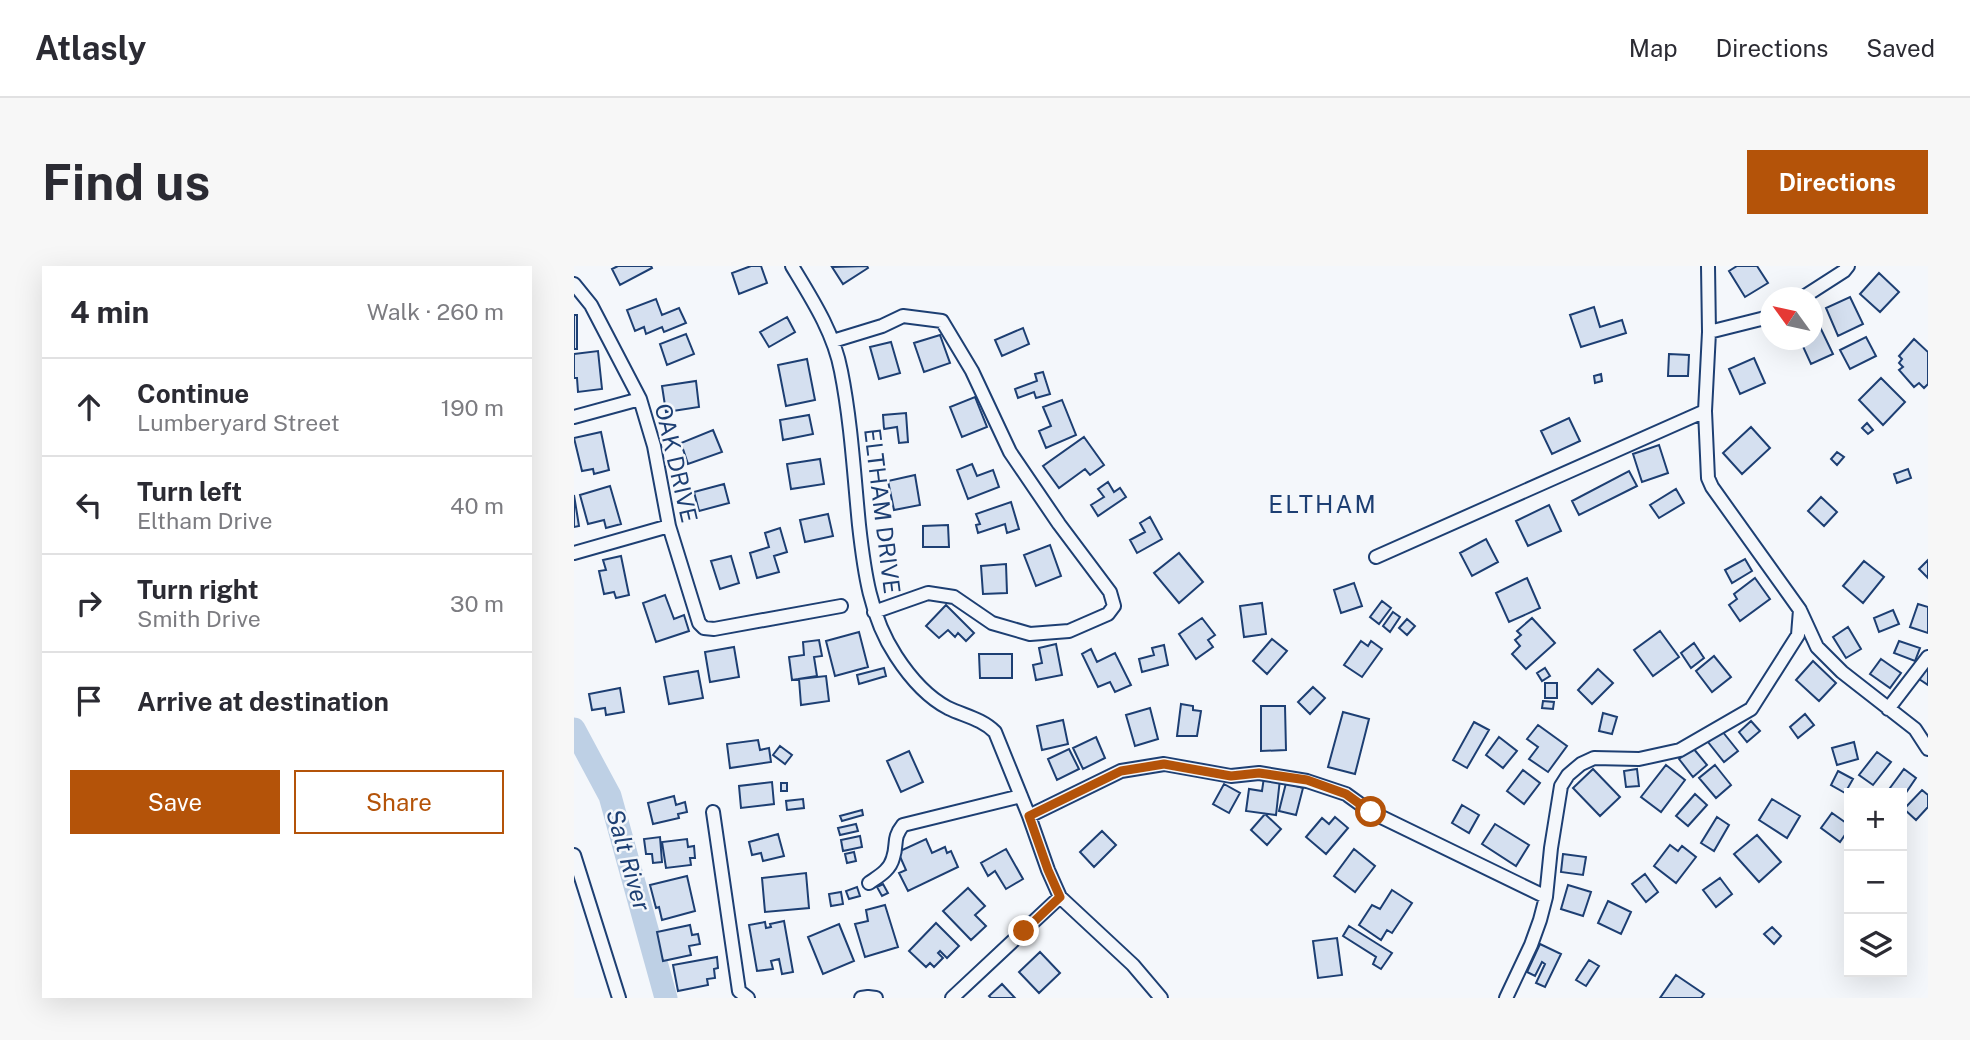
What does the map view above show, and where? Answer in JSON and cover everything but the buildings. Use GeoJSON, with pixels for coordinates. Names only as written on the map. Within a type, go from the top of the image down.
{"type":"FeatureCollection","features":[{"type":"Feature","properties":{"kind":"street","name":"ELTHAM DRIVE"},"geometry":{"type":"LineString","coordinates":[[792,266],[817,307],[833,341],[843,382],[863,555],[874,612],[881,631],[895,656],[922,689],[946,707],[987,724],[995,732],[1060,897],[1133,965],[1161,998]]}},
{"type":"Feature","properties":{"kind":"street"},"geometry":{"type":"LineString","coordinates":[[1708,266],[1709,332],[1704,411],[1712,487],[1800,610],[1817,647],[1842,673],[1915,729],[1928,749]]}},
{"type":"Feature","properties":{"kind":"street"},"geometry":{"type":"LineString","coordinates":[[1819,287],[1849,266]]}},
{"type":"Feature","properties":{"kind":"street","name":"OAK DRIVE"},"geometry":{"type":"LineString","coordinates":[[576,289],[591,305],[640,399],[654,446],[668,526],[699,623],[704,628],[714,629],[841,606]]}},
{"type":"Feature","properties":{"kind":"street"},"geometry":{"type":"LineString","coordinates":[[833,341],[882,327],[903,316],[942,321],[972,371],[1010,452],[1110,592],[1114,606],[1108,614],[1069,631],[1030,634],[992,623],[954,597],[928,593],[874,612]]}},
{"type":"Feature","properties":{"kind":"street"},"geometry":{"type":"LineString","coordinates":[[1709,332],[1760,319]]}},
{"type":"Feature","properties":{"kind":"street"},"geometry":{"type":"LineString","coordinates":[[574,417],[640,399]]}},
{"type":"Feature","properties":{"kind":"street"},"geometry":{"type":"LineString","coordinates":[[1376,557],[1704,411]]}},
{"type":"Feature","properties":{"kind":"street"},"geometry":{"type":"LineString","coordinates":[[574,553],[668,526]]}},
{"type":"Feature","properties":{"kind":"street"},"geometry":{"type":"LineString","coordinates":[[1506,998],[1531,945],[1546,897],[1561,786],[1569,775],[1581,764],[1594,758],[1639,759],[1680,750],[1751,709],[1798,635],[1800,610]]}},
{"type":"Feature","properties":{"kind":"street"},"geometry":{"type":"LineString","coordinates":[[1888,709],[1928,657]]}},
{"type":"Feature","properties":{"kind":"street"},"geometry":{"type":"LineString","coordinates":[[1029,816],[1121,771],[1164,764],[1231,776],[1259,773],[1307,780],[1346,794],[1371,812],[1546,897]]}},
{"type":"Feature","properties":{"kind":"street"},"geometry":{"type":"LineString","coordinates":[[869,883],[885,872],[893,859],[896,834],[903,825],[1021,796]]}},
{"type":"Feature","properties":{"kind":"street"},"geometry":{"type":"LineString","coordinates":[[713,812],[739,991],[748,998]]}},
{"type":"Feature","properties":{"kind":"street"},"geometry":{"type":"LineString","coordinates":[[574,855],[618,998]]}},
{"type":"Feature","properties":{"kind":"street"},"geometry":{"type":"LineString","coordinates":[[952,998],[1060,897]]}},
{"type":"Feature","properties":{"kind":"street"},"geometry":{"type":"LineString","coordinates":[[861,998],[876,998]]}},
{"type":"Feature","properties":{"kind":"waterway","name":"Salt River"},"geometry":{"type":"LineString","coordinates":[[574,729],[610,796],[666,998]]}},
{"type":"Feature","properties":{"kind":"district","name":"ELTHAM"},"geometry":{"type":"Point","coordinates":[1323,505]}},
{"type":"Feature","properties":{"kind":"route"},"geometry":{"type":"LineString","coordinates":[[1024,931],[1060,897],[1029,816],[1121,771],[1164,764],[1231,776],[1259,773],[1307,780],[1346,794],[1371,812]]}}]}
